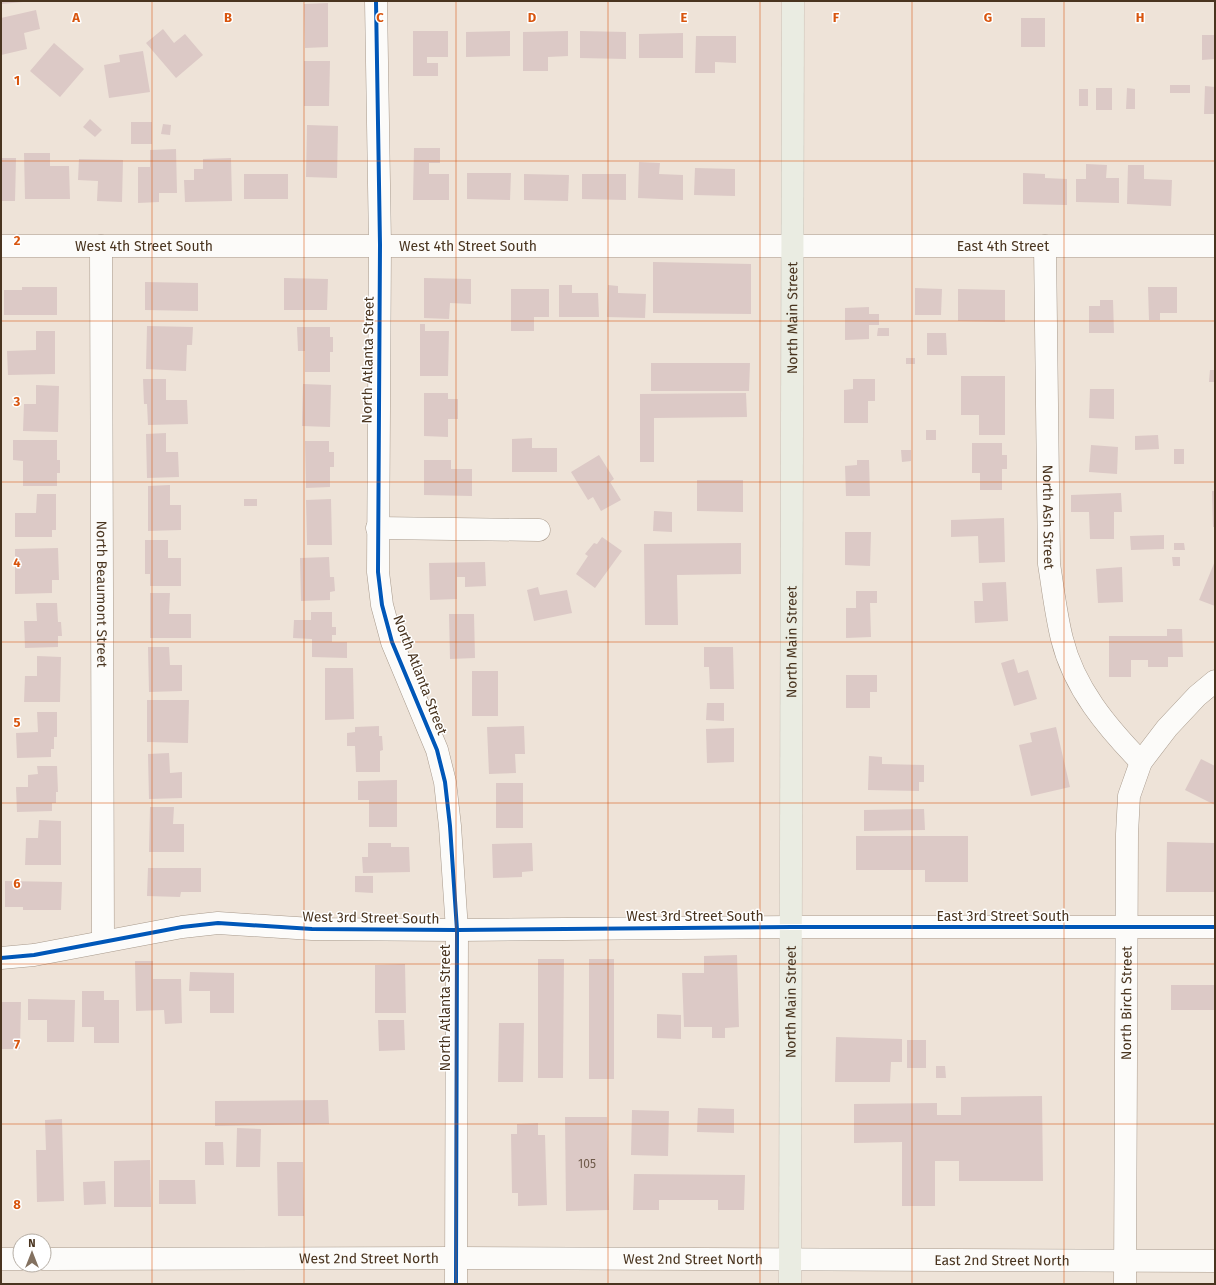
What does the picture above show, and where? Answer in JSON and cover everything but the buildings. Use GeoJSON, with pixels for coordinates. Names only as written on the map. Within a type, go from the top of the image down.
{"type":"FeatureCollection","features":[{"type":"Feature","properties":{"kind":"main road","name":"North Main Street"},"geometry":{"type":"LineString","coordinates":[[790,1284],[793,1]]}},
{"type":"Feature","properties":{"kind":"street","name":"North Atlanta Street"},"geometry":{"type":"LineString","coordinates":[[376,1],[380,245],[377,528],[378,572],[382,606],[392,642],[437,750],[445,782],[450,826],[457,930],[456,1284]]}},
{"type":"Feature","properties":{"kind":"street","name":"West 4th Street South"},"geometry":{"type":"LineString","coordinates":[[1,246],[792,246]]}},
{"type":"Feature","properties":{"kind":"street","name":"North Beaumont Street"},"geometry":{"type":"LineString","coordinates":[[101,246],[103,941]]}},
{"type":"Feature","properties":{"kind":"street","name":"East 4th Street"},"geometry":{"type":"LineString","coordinates":[[792,246],[1215,246]]}},
{"type":"Feature","properties":{"kind":"street","name":"North Ash Street"},"geometry":{"type":"LineString","coordinates":[[1045,246],[1049,564],[1055,604],[1062,640],[1075,675],[1093,707],[1125,746],[1141,762]]}},
{"type":"Feature","properties":{"kind":"street"},"geometry":{"type":"LineString","coordinates":[[377,528],[539,530]]}},
{"type":"Feature","properties":{"kind":"street","name":"North Birch Street"},"geometry":{"type":"LineString","coordinates":[[1125,1284],[1126,927],[1129,796],[1141,762],[1167,728],[1197,696],[1215,681]]}},
{"type":"Feature","properties":{"kind":"street","name":"West 3rd Street South"},"geometry":{"type":"LineString","coordinates":[[1,958],[34,955],[182,927],[218,923],[312,929],[457,930],[792,927]]}},
{"type":"Feature","properties":{"kind":"street","name":"East 3rd Street South"},"geometry":{"type":"LineString","coordinates":[[792,927],[1215,927]]}},
{"type":"Feature","properties":{"kind":"street"},"geometry":{"type":"LineString","coordinates":[[1,1260],[12,1259]]}},
{"type":"Feature","properties":{"kind":"street","name":"West 2nd Street North"},"geometry":{"type":"LineString","coordinates":[[52,1259],[790,1259]]}},
{"type":"Feature","properties":{"kind":"street","name":"East 2nd Street North"},"geometry":{"type":"LineString","coordinates":[[790,1259],[1215,1261]]}},
{"type":"Feature","properties":{"kind":"cycle path"},"geometry":{"type":"LineString","coordinates":[[376,1],[380,245],[378,572],[382,605],[392,642],[437,750],[445,782],[450,826],[457,930],[456,1284]]}},
{"type":"Feature","properties":{"kind":"cycle path"},"geometry":{"type":"LineString","coordinates":[[1,958],[34,955],[182,927],[218,923],[312,929],[457,930],[792,927],[1215,927]]}}]}
